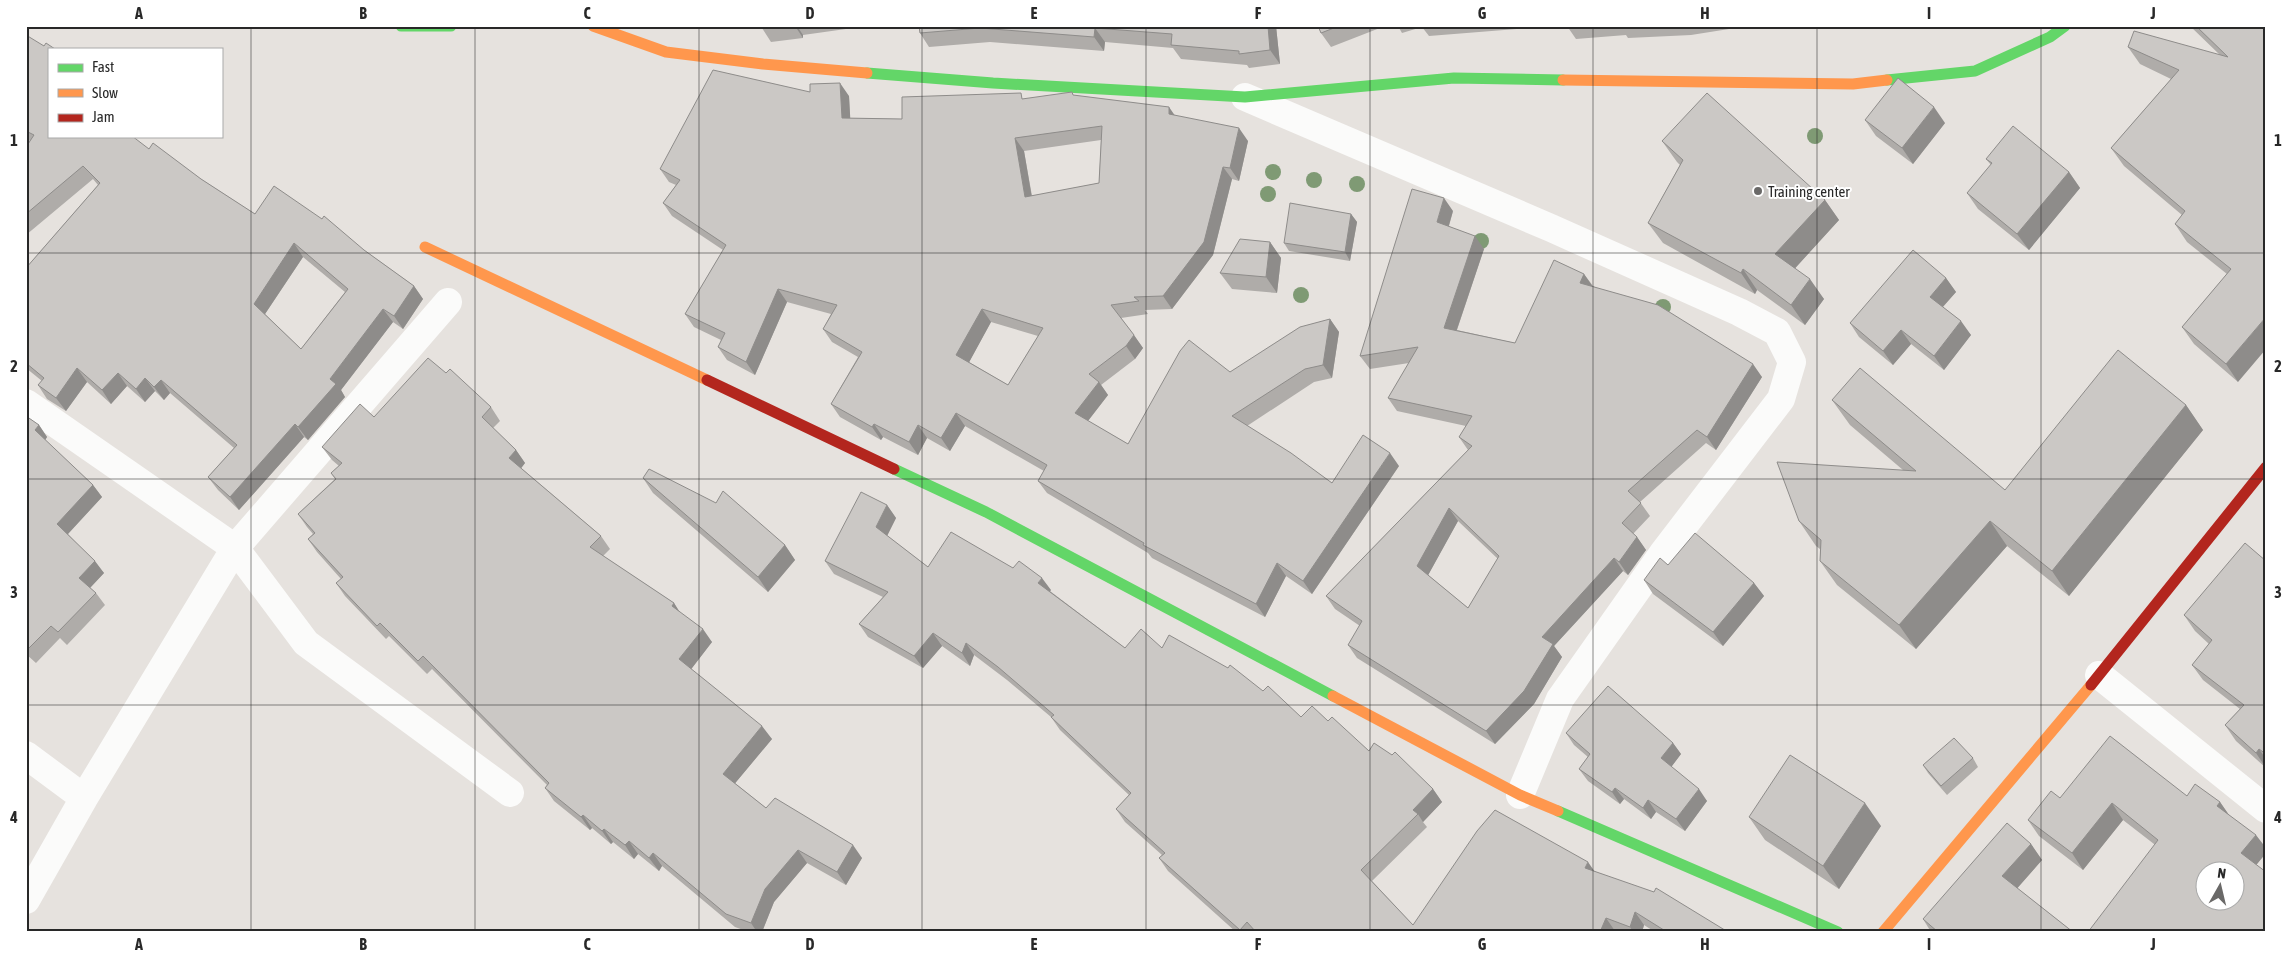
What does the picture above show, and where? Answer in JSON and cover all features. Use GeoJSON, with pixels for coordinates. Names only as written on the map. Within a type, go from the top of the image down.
{"type":"FeatureCollection","features":[{"type":"Feature","properties":{"kind":"street"},"geometry":{"type":"LineString","coordinates":[[401,26],[451,26]]}},
{"type":"Feature","properties":{"kind":"street"},"geometry":{"type":"LineString","coordinates":[[593,26],[666,52],[763,64],[993,82],[1244,97],[1454,78],[1853,84],[1975,72],[2050,37],[2065,26]]}},
{"type":"Feature","properties":{"kind":"street"},"geometry":{"type":"LineString","coordinates":[[1244,97],[1551,228],[1739,312],[1777,332],[1792,362],[1781,399],[1663,553],[1560,699],[1520,795]]}},
{"type":"Feature","properties":{"kind":"street"},"geometry":{"type":"LineString","coordinates":[[426,247],[986,512],[1520,795],[1838,932]]}},
{"type":"Feature","properties":{"kind":"street"},"geometry":{"type":"LineString","coordinates":[[26,900],[84,798],[235,548],[448,302]]}},
{"type":"Feature","properties":{"kind":"street"},"geometry":{"type":"LineString","coordinates":[[26,403],[235,548],[306,643],[510,793]]}},
{"type":"Feature","properties":{"kind":"street"},"geometry":{"type":"LineString","coordinates":[[1883,932],[2099,675],[2266,467]]}},
{"type":"Feature","properties":{"kind":"street"},"geometry":{"type":"LineString","coordinates":[[2099,675],[2266,808]]}},
{"type":"Feature","properties":{"kind":"street"},"geometry":{"type":"LineString","coordinates":[[26,755],[84,798]]}},
{"type":"Feature","properties":{"kind":"building"},"geometry":{"type":"Polygon","coordinates":[[[919,26],[1268,26],[1270,50],[1239,54],[1239,51],[1171,45],[1172,34],[1095,28],[1094,37],[980,28],[920,33],[919,26]]]}},
{"type":"Feature","properties":{"kind":"building"},"geometry":{"type":"Polygon","coordinates":[[[1318,26],[1339,26],[1321,33],[1318,26]]]}},
{"type":"Feature","properties":{"kind":"building"},"geometry":{"type":"Polygon","coordinates":[[[2196,26],[2266,26],[2266,317],[2226,364],[2182,327],[2231,269],[2175,224],[2185,211],[2111,148],[2179,70],[2128,47],[2134,31],[2228,57],[2196,26]]]}},
{"type":"Feature","properties":{"kind":"building"},"geometry":{"type":"Polygon","coordinates":[[[26,35],[44,46],[46,43],[54,48],[48,48],[48,138],[135,138],[149,149],[153,143],[201,179],[255,214],[274,186],[322,219],[324,216],[364,250],[414,286],[394,316],[383,309],[330,379],[336,384],[298,427],[295,424],[230,497],[208,477],[237,445],[161,380],[154,387],[145,378],[136,389],[118,373],[102,390],[77,368],[56,398],[38,385],[44,378],[26,363],[26,268],[100,183],[83,166],[26,214],[26,147],[34,135],[26,131],[26,35]],[[294,243],[254,304],[301,349],[348,289],[294,243]]]}},
{"type":"Feature","properties":{"kind":"building"},"geometry":{"type":"Polygon","coordinates":[[[713,70],[810,92],[810,84],[840,83],[842,118],[902,119],[902,97],[1021,93],[1022,99],[1072,92],[1073,95],[1169,107],[1169,114],[1239,128],[1230,168],[1223,167],[1204,242],[1163,296],[1134,297],[1139,301],[1111,305],[1134,335],[1126,346],[1089,374],[1099,382],[1075,413],[1128,444],[1180,351],[1189,340],[1230,372],[1300,327],[1330,319],[1323,365],[1305,369],[1232,416],[1291,453],[1332,483],[1363,435],[1390,453],[1303,581],[1277,563],[1256,604],[1143,545],[1144,543],[1038,481],[1047,465],[956,413],[941,438],[918,425],[909,442],[874,424],[872,427],[831,404],[862,352],[823,329],[837,305],[778,289],[746,362],[718,347],[725,333],[685,314],[726,245],[663,203],[680,180],[660,169],[713,70]],[[1102,126],[1015,138],[1025,197],[1099,183],[1102,126]],[[982,309],[956,355],[1008,385],[1043,328],[982,309]]]}},
{"type":"Feature","properties":{"kind":"building"},"geometry":{"type":"Polygon","coordinates":[[[1898,78],[1934,107],[1902,148],[1865,120],[1898,78]]]}},
{"type":"Feature","properties":{"kind":"building"},"geometry":{"type":"Polygon","coordinates":[[[1707,93],[1825,200],[1775,254],[1810,279],[1791,305],[1743,269],[1741,273],[1648,223],[1683,160],[1662,141],[1707,93]]]}},
{"type":"Feature","properties":{"kind":"building"},"geometry":{"type":"Polygon","coordinates":[[[2013,126],[2069,172],[2017,234],[1967,193],[1992,163],[1986,159],[2013,126]]]}},
{"type":"Feature","properties":{"kind":"building"},"geometry":{"type":"Polygon","coordinates":[[[1412,189],[1444,198],[1437,222],[1475,236],[1444,328],[1515,343],[1554,260],[1584,274],[1580,283],[1658,305],[1753,364],[1707,437],[1697,430],[1628,491],[1641,503],[1622,523],[1637,537],[1619,562],[1614,558],[1542,637],[1553,644],[1524,691],[1486,731],[1348,645],[1362,621],[1326,596],[1472,446],[1459,437],[1472,416],[1388,398],[1418,347],[1360,356],[1412,189]],[[1449,508],[1417,566],[1468,608],[1499,556],[1449,508]]]}},
{"type":"Feature","properties":{"kind":"building"},"geometry":{"type":"Polygon","coordinates":[[[1290,203],[1351,214],[1345,252],[1284,243],[1290,203]]]}},
{"type":"Feature","properties":{"kind":"building"},"geometry":{"type":"Polygon","coordinates":[[[1240,239],[1270,242],[1266,277],[1220,273],[1240,239]]]}},
{"type":"Feature","properties":{"kind":"building"},"geometry":{"type":"Polygon","coordinates":[[[1913,250],[1946,278],[1930,297],[1961,321],[1934,356],[1901,330],[1883,351],[1850,323],[1913,250]]]}},
{"type":"Feature","properties":{"kind":"building"},"geometry":{"type":"Polygon","coordinates":[[[2118,350],[2186,405],[2052,571],[1990,521],[1899,625],[1820,561],[1821,540],[1799,521],[1777,462],[1916,471],[1832,400],[1860,368],[2005,490],[2118,350]]]}},
{"type":"Feature","properties":{"kind":"building"},"geometry":{"type":"Polygon","coordinates":[[[428,358],[446,373],[450,369],[491,407],[482,417],[516,450],[509,458],[601,536],[590,547],[674,603],[672,606],[703,629],[679,659],[762,726],[723,774],[766,808],[775,798],[853,845],[837,872],[798,850],[765,889],[751,923],[726,914],[653,853],[649,858],[629,841],[625,845],[604,829],[602,831],[583,815],[581,817],[545,788],[549,783],[423,656],[418,661],[380,623],[377,626],[336,583],[343,577],[308,539],[315,533],[298,514],[336,479],[331,473],[342,463],[322,447],[360,404],[374,417],[428,358]]]}},
{"type":"Feature","properties":{"kind":"building"},"geometry":{"type":"Polygon","coordinates":[[[26,416],[39,425],[35,430],[93,485],[57,524],[95,561],[79,578],[96,593],[58,632],[51,626],[27,650],[26,650],[26,416]]]}},
{"type":"Feature","properties":{"kind":"building"},"geometry":{"type":"Polygon","coordinates":[[[649,469],[716,503],[723,491],[785,545],[758,577],[643,478],[649,469]]]}},
{"type":"Feature","properties":{"kind":"building"},"geometry":{"type":"Polygon","coordinates":[[[861,492],[887,505],[876,527],[928,567],[951,532],[1013,568],[1019,561],[1042,578],[1038,583],[1125,648],[1141,629],[1162,648],[1169,635],[1228,668],[1230,665],[1263,691],[1268,686],[1301,717],[1312,706],[1328,721],[1332,717],[1369,751],[1374,743],[1392,755],[1395,752],[1433,789],[1413,810],[1418,814],[1361,870],[1413,925],[1477,831],[1495,810],[1588,862],[1585,868],[1654,892],[1656,888],[1728,932],[1667,932],[1635,912],[1630,927],[1606,918],[1600,932],[1256,932],[1247,922],[1240,930],[1159,858],[1165,853],[1116,809],[1131,793],[1051,717],[1054,715],[998,667],[966,643],[962,653],[933,633],[914,656],[859,624],[888,592],[825,561],[861,492]]]}},
{"type":"Feature","properties":{"kind":"building"},"geometry":{"type":"Polygon","coordinates":[[[1695,533],[1754,583],[1713,632],[1644,580],[1660,558],[1668,565],[1695,533]]]}},
{"type":"Feature","properties":{"kind":"building"},"geometry":{"type":"Polygon","coordinates":[[[2245,543],[2266,561],[2266,754],[2259,749],[2256,753],[2225,725],[2244,705],[2192,665],[2212,640],[2184,615],[2245,543]]]}},
{"type":"Feature","properties":{"kind":"building"},"geometry":{"type":"Polygon","coordinates":[[[1608,686],[1673,743],[1661,758],[1699,789],[1676,819],[1648,800],[1643,808],[1615,788],[1612,792],[1579,769],[1590,754],[1566,733],[1608,686]]]}},
{"type":"Feature","properties":{"kind":"building"},"geometry":{"type":"Polygon","coordinates":[[[2110,736],[2187,796],[2195,784],[2220,802],[2217,806],[2256,835],[2241,853],[2266,872],[2266,932],[2088,932],[2158,840],[2112,803],[2072,853],[2028,820],[2051,791],[2060,798],[2110,736]]]}},
{"type":"Feature","properties":{"kind":"building"},"geometry":{"type":"Polygon","coordinates":[[[1954,738],[1973,758],[1941,786],[1923,765],[1954,738]]]}},
{"type":"Feature","properties":{"kind":"building"},"geometry":{"type":"Polygon","coordinates":[[[1790,755],[1865,803],[1823,866],[1749,817],[1790,755]]]}},
{"type":"Feature","properties":{"kind":"building"},"geometry":{"type":"Polygon","coordinates":[[[2007,823],[2031,844],[2002,876],[2073,932],[1938,932],[1923,919],[2007,823]]]}},
{"type":"Feature","properties":{"kind":"traffic: fast"},"geometry":{"type":"LineString","coordinates":[[401,26],[451,26]]}},
{"type":"Feature","properties":{"kind":"traffic: fast"},"geometry":{"type":"LineString","coordinates":[[1887,80],[1975,71],[2050,37],[2065,26]]}},
{"type":"Feature","properties":{"kind":"traffic: fast"},"geometry":{"type":"LineString","coordinates":[[867,73],[993,83],[1245,97],[1454,78],[1563,80]]}},
{"type":"Feature","properties":{"kind":"traffic: fast"},"geometry":{"type":"LineString","coordinates":[[894,469],[986,512],[1333,696]]}},
{"type":"Feature","properties":{"kind":"traffic: fast"},"geometry":{"type":"LineString","coordinates":[[1558,811],[1838,932]]}},
{"type":"Feature","properties":{"kind":"traffic: slow"},"geometry":{"type":"LineString","coordinates":[[593,26],[666,52],[763,64],[867,73]]}},
{"type":"Feature","properties":{"kind":"traffic: slow"},"geometry":{"type":"LineString","coordinates":[[1563,80],[1853,84],[1887,80]]}},
{"type":"Feature","properties":{"kind":"traffic: slow"},"geometry":{"type":"LineString","coordinates":[[425,247],[707,380]]}},
{"type":"Feature","properties":{"kind":"traffic: slow"},"geometry":{"type":"LineString","coordinates":[[1883,932],[2091,685]]}},
{"type":"Feature","properties":{"kind":"traffic: slow"},"geometry":{"type":"LineString","coordinates":[[1333,696],[1520,795],[1558,811]]}},
{"type":"Feature","properties":{"kind":"traffic: jam"},"geometry":{"type":"LineString","coordinates":[[707,380],[894,469]]}},
{"type":"Feature","properties":{"kind":"traffic: jam"},"geometry":{"type":"LineString","coordinates":[[2091,685],[2266,467]]}},
{"type":"Feature","properties":{"kind":"place","name":"Training center"},"geometry":{"type":"Point","coordinates":[1758,191]}}]}
